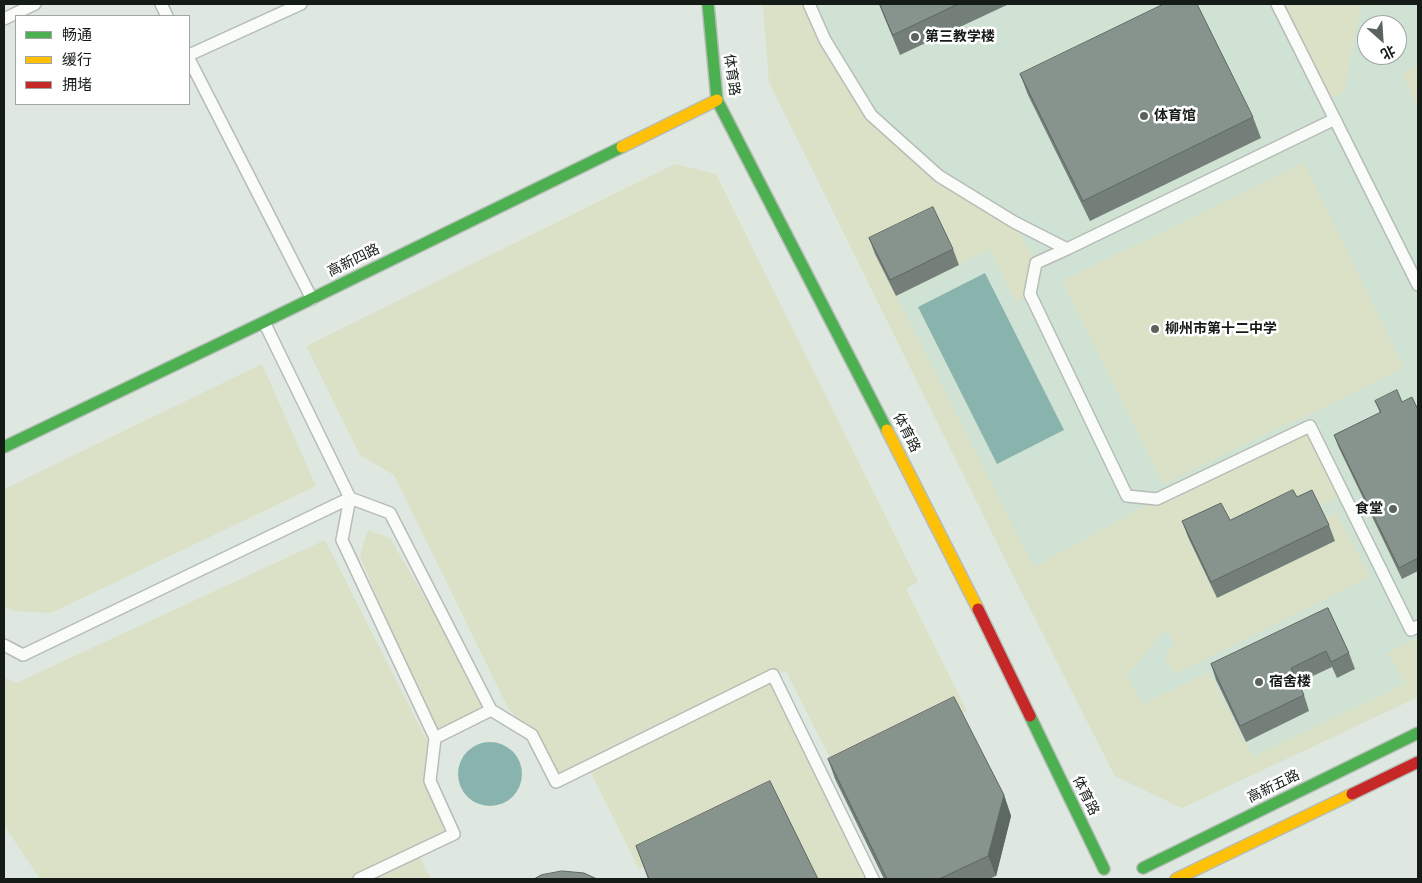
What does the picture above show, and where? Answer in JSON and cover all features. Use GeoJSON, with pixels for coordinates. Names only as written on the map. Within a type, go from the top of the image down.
{"type":"FeatureCollection","features":[{"type":"Feature","properties":{"kind":"street","name":"体育路"},"geometry":{"type":"LineString","coordinates":[[708,4],[717,100],[957,565],[1104,869]]}},
{"type":"Feature","properties":{"kind":"street","name":"高新四路"},"geometry":{"type":"LineString","coordinates":[[4,447],[312,299],[717,100]]}},
{"type":"Feature","properties":{"kind":"street","name":"高新五路"},"geometry":{"type":"LineString","coordinates":[[1143,868],[1418,733]]}},
{"type":"Feature","properties":{"kind":"street"},"geometry":{"type":"LineString","coordinates":[[1176,879],[1418,762]]}},
{"type":"Feature","properties":{"kind":"street"},"geometry":{"type":"LineString","coordinates":[[1130,864],[1143,868],[1154,876]]}},
{"type":"Feature","properties":{"kind":"street"},"geometry":{"type":"LineString","coordinates":[[1094,877],[1104,869],[1117,865]]}},
{"type":"Feature","properties":{"kind":"lane"},"geometry":{"type":"LineString","coordinates":[[4,19],[35,4]]}},
{"type":"Feature","properties":{"kind":"lane"},"geometry":{"type":"LineString","coordinates":[[190,57],[301,4]]}},
{"type":"Feature","properties":{"kind":"lane"},"geometry":{"type":"LineString","coordinates":[[809,4],[825,40],[872,116],[939,176],[1014,222],[1067,249]]}},
{"type":"Feature","properties":{"kind":"lane"},"geometry":{"type":"LineString","coordinates":[[1277,4],[1418,285]]}},
{"type":"Feature","properties":{"kind":"lane"},"geometry":{"type":"LineString","coordinates":[[190,59],[312,299]]}},
{"type":"Feature","properties":{"kind":"lane"},"geometry":{"type":"LineString","coordinates":[[1335,119],[1036,263],[1030,294],[1127,496],[1157,500],[1310,426],[1411,630],[1418,626]]}},
{"type":"Feature","properties":{"kind":"lane"},"geometry":{"type":"LineString","coordinates":[[264,322],[350,498],[342,540],[435,738],[430,781],[454,834],[359,879]]}},
{"type":"Feature","properties":{"kind":"lane"},"geometry":{"type":"LineString","coordinates":[[4,645],[23,655],[350,498],[390,513],[491,710],[532,735],[556,782],[773,675],[873,879]]}},
{"type":"Feature","properties":{"kind":"lane"},"geometry":{"type":"LineString","coordinates":[[435,738],[491,710]]}},
{"type":"Feature","properties":{"kind":"shaded area","name":"柳州市第十二中学"},"geometry":{"type":"Polygon","coordinates":[[[763,4],[1418,4],[1418,697],[1182,808],[1115,776],[1014,577],[769,82],[763,4]]]}},
{"type":"Feature","properties":{"kind":"shaded area"},"geometry":{"type":"Polygon","coordinates":[[[763,4],[809,4],[871,115],[939,176],[1014,222],[1036,263],[1030,294],[1015,302],[990,249],[896,296],[1034,567],[1157,499],[1310,426],[1344,495],[1318,506],[1188,538],[1217,598],[1323,518],[1336,513],[1370,576],[1176,674],[1164,658],[1175,643],[1166,629],[1127,675],[1142,704],[1209,672],[1252,757],[1406,683],[1387,653],[1418,638],[1418,697],[1182,808],[1115,776],[1014,577],[769,82],[763,4]]]}},
{"type":"Feature","properties":{"kind":"shaded area"},"geometry":{"type":"Polygon","coordinates":[[[1277,4],[1362,4],[1360,15],[1357,15],[1357,27],[1345,92],[1326,100],[1277,4]]]}},
{"type":"Feature","properties":{"kind":"shaded area"},"geometry":{"type":"Polygon","coordinates":[[[1418,65],[1418,108],[1402,73],[1418,65]]]}},
{"type":"Feature","properties":{"kind":"shaded area"},"geometry":{"type":"Polygon","coordinates":[[[1304,163],[1354,265],[1234,324],[1354,266],[1404,368],[1163,484],[1062,281],[1304,163]]]}},
{"type":"Feature","properties":{"kind":"shaded area"},"geometry":{"type":"Polygon","coordinates":[[[675,164],[716,174],[918,582],[906,589],[967,711],[905,741],[835,768],[786,671],[773,675],[873,879],[816,879],[777,802],[639,869],[588,767],[556,782],[532,735],[508,708],[394,475],[360,455],[306,346],[675,164]]]}},
{"type":"Feature","properties":{"kind":"shaded area"},"geometry":{"type":"Polygon","coordinates":[[[262,364],[316,486],[51,613],[14,611],[4,606],[4,489],[262,364]]]}},
{"type":"Feature","properties":{"kind":"shaded area"},"geometry":{"type":"Polygon","coordinates":[[[368,530],[390,538],[491,710],[435,738],[360,556],[368,530]]]}},
{"type":"Feature","properties":{"kind":"shaded area"},"geometry":{"type":"Polygon","coordinates":[[[325,540],[429,745],[430,781],[454,834],[417,852],[431,879],[40,879],[4,825],[4,677],[16,683],[325,540]]]}},
{"type":"Feature","properties":{"kind":"water"},"geometry":{"type":"Polygon","coordinates":[[[985,273],[1064,430],[997,464],[918,307],[985,273]]]}},
{"type":"Feature","properties":{"kind":"water"},"geometry":{"type":"Polygon","coordinates":[[[490,742],[502,744],[513,751],[520,762],[522,774],[520,786],[513,797],[502,804],[490,806],[478,804],[467,797],[460,786],[458,774],[460,762],[467,751],[478,744],[490,742]]]}},
{"type":"Feature","properties":{"kind":"building"},"geometry":{"type":"Polygon","coordinates":[[[880,4],[958,4],[893,35],[880,4]]]}},
{"type":"Feature","properties":{"kind":"building","name":"体育馆"},"geometry":{"type":"Polygon","coordinates":[[[1164,4],[1197,4],[1253,117],[1083,201],[1020,74],[1164,4]]]}},
{"type":"Feature","properties":{"kind":"building"},"geometry":{"type":"Polygon","coordinates":[[[933,207],[953,249],[890,280],[869,238],[933,207]]]}},
{"type":"Feature","properties":{"kind":"building","name":"食堂"},"geometry":{"type":"Polygon","coordinates":[[[1397,390],[1402,402],[1412,397],[1418,410],[1418,558],[1399,568],[1334,435],[1381,412],[1375,401],[1397,390]]]}},
{"type":"Feature","properties":{"kind":"building"},"geometry":{"type":"Polygon","coordinates":[[[1293,490],[1297,497],[1312,490],[1329,525],[1211,582],[1182,521],[1221,503],[1230,520],[1293,490]]]}},
{"type":"Feature","properties":{"kind":"building","name":"宿舍楼"},"geometry":{"type":"Polygon","coordinates":[[[1328,608],[1349,653],[1331,662],[1326,651],[1291,668],[1304,695],[1240,726],[1211,664],[1328,608]]]}},
{"type":"Feature","properties":{"kind":"building"},"geometry":{"type":"Polygon","coordinates":[[[954,697],[1004,795],[988,856],[939,879],[887,879],[828,759],[954,697]]]}},
{"type":"Feature","properties":{"kind":"building"},"geometry":{"type":"Polygon","coordinates":[[[770,781],[818,879],[649,879],[636,846],[770,781]]]}},
{"type":"Feature","properties":{"kind":"building"},"geometry":{"type":"Polygon","coordinates":[[[562,871],[584,873],[597,879],[534,879],[541,875],[562,871]]]}},
{"type":"Feature","properties":{"kind":"traffic: fast"},"geometry":{"type":"LineString","coordinates":[[708,4],[717,100],[887,430]]}},
{"type":"Feature","properties":{"kind":"traffic: fast"},"geometry":{"type":"LineString","coordinates":[[4,447],[622,147]]}},
{"type":"Feature","properties":{"kind":"traffic: fast"},"geometry":{"type":"LineString","coordinates":[[1030,716],[1104,869]]}},
{"type":"Feature","properties":{"kind":"traffic: fast"},"geometry":{"type":"LineString","coordinates":[[1143,868],[1418,733]]}},
{"type":"Feature","properties":{"kind":"traffic: slow"},"geometry":{"type":"LineString","coordinates":[[622,147],[717,100]]}},
{"type":"Feature","properties":{"kind":"traffic: slow"},"geometry":{"type":"LineString","coordinates":[[887,430],[978,609]]}},
{"type":"Feature","properties":{"kind":"traffic: slow"},"geometry":{"type":"LineString","coordinates":[[1176,879],[1352,794]]}},
{"type":"Feature","properties":{"kind":"traffic: jam"},"geometry":{"type":"LineString","coordinates":[[978,609],[1030,716]]}},
{"type":"Feature","properties":{"kind":"traffic: jam"},"geometry":{"type":"LineString","coordinates":[[1352,794],[1418,762]]}},
{"type":"Feature","properties":{"kind":"place","name":"第三教学楼"},"geometry":{"type":"Point","coordinates":[915,37]}},
{"type":"Feature","properties":{"kind":"place","name":"体育馆"},"geometry":{"type":"Point","coordinates":[1144,116]}},
{"type":"Feature","properties":{"kind":"place","name":"柳州市第十二中学"},"geometry":{"type":"Point","coordinates":[1155,329]}},
{"type":"Feature","properties":{"kind":"place","name":"食堂"},"geometry":{"type":"Point","coordinates":[1393,509]}},
{"type":"Feature","properties":{"kind":"place","name":"宿舍楼"},"geometry":{"type":"Point","coordinates":[1259,682]}}]}
